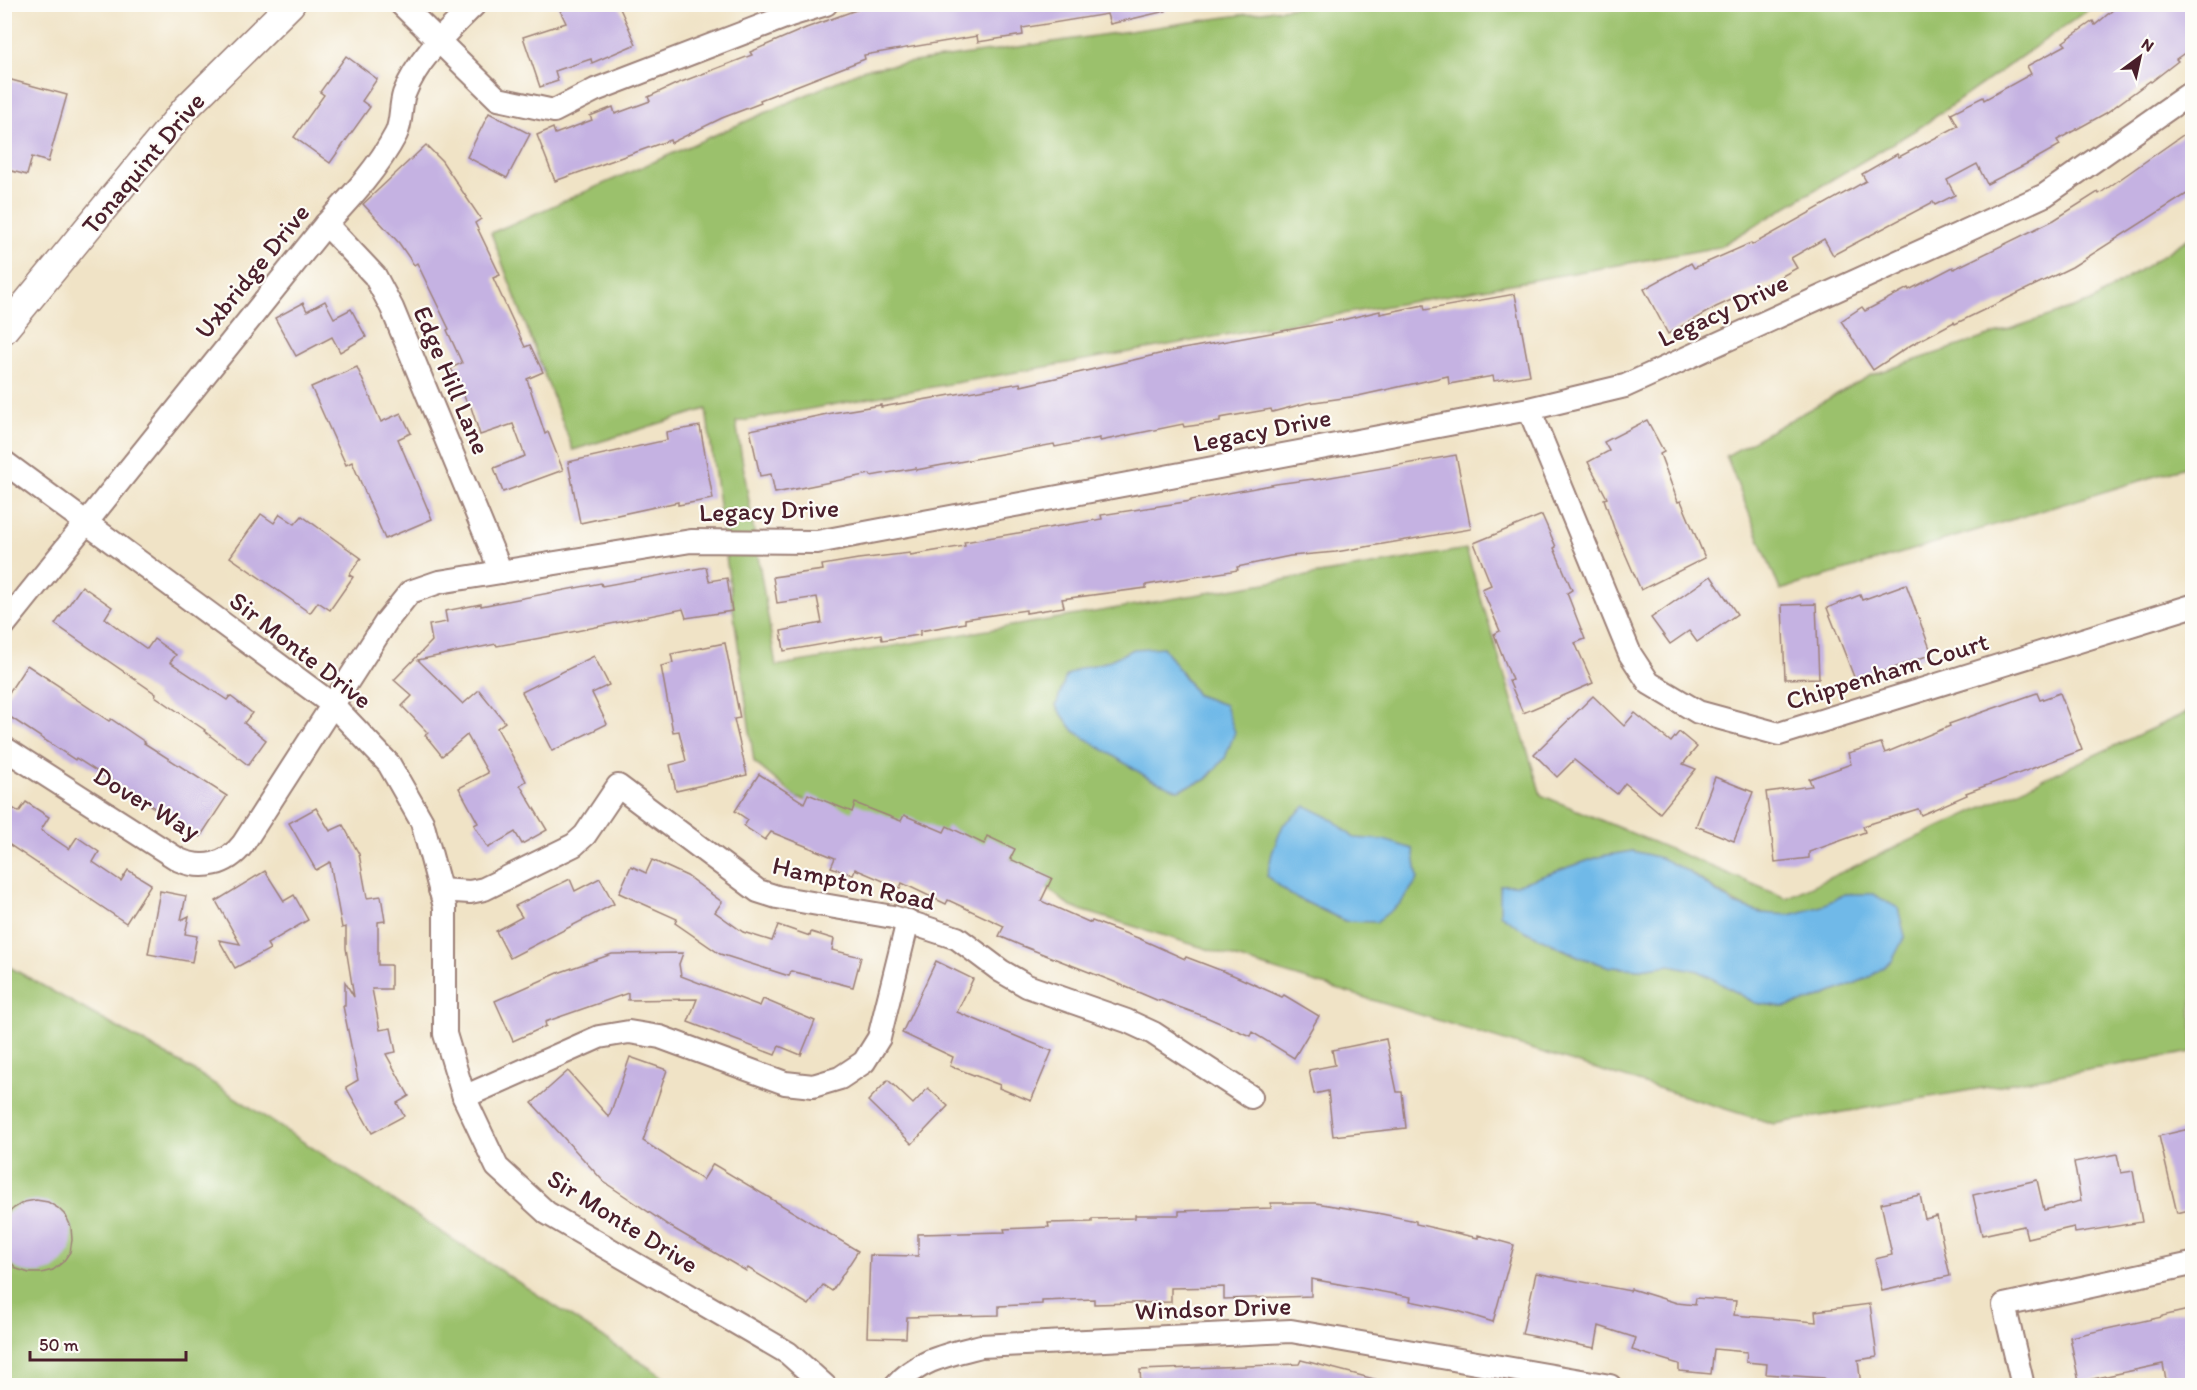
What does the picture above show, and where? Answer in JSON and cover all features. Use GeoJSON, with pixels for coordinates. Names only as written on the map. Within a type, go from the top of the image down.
{"type":"FeatureCollection","features":[{"type":"Feature","properties":{"kind":"street","name":"Tonaquint Drive"},"geometry":{"type":"LineString","coordinates":[[4,330],[186,108],[291,4]]}},
{"type":"Feature","properties":{"kind":"street"},"geometry":{"type":"LineString","coordinates":[[401,4],[498,99],[554,111],[595,90],[790,15],[826,4]]}},
{"type":"Feature","properties":{"kind":"street","name":"Uxbridge Drive"},"geometry":{"type":"LineString","coordinates":[[85,523],[326,224],[374,170],[398,131],[404,95],[417,67],[474,4]]}},
{"type":"Feature","properties":{"kind":"street","name":"Legacy Drive"},"geometry":{"type":"LineString","coordinates":[[333,705],[386,622],[410,592],[439,582],[691,541],[817,542],[1529,409],[1625,386],[2045,195],[2193,92]]}},
{"type":"Feature","properties":{"kind":"street","name":"Edge Hill Lane"},"geometry":{"type":"LineString","coordinates":[[326,224],[375,276],[392,308],[501,572]]}},
{"type":"Feature","properties":{"kind":"street","name":"Chippenham Court"},"geometry":{"type":"LineString","coordinates":[[1529,409],[1630,654],[1649,683],[1698,712],[1779,735],[2193,606]]}},
{"type":"Feature","properties":{"kind":"street","name":"Sir Monte Drive"},"geometry":{"type":"LineString","coordinates":[[4,462],[333,705],[389,764],[422,822],[444,907],[444,1034],[464,1097],[497,1167],[547,1213],[788,1353],[825,1386]]}},
{"type":"Feature","properties":{"kind":"street"},"geometry":{"type":"LineString","coordinates":[[4,626],[85,523]]}},
{"type":"Feature","properties":{"kind":"street","name":"Dover Way"},"geometry":{"type":"LineString","coordinates":[[4,748],[179,860],[195,865],[211,865],[227,859],[240,848],[333,705]]}},
{"type":"Feature","properties":{"kind":"street","name":"Hampton Road"},"geometry":{"type":"LineString","coordinates":[[440,890],[470,892],[484,889],[574,844],[585,835],[618,786],[758,891],[771,896],[908,921],[957,938],[1027,986],[1126,1021],[1153,1033],[1251,1097]]}},
{"type":"Feature","properties":{"kind":"street"},"geometry":{"type":"LineString","coordinates":[[464,1097],[589,1041],[619,1033],[640,1033],[660,1037],[794,1085],[813,1086],[840,1078],[864,1062],[879,1038],[908,921]]}},
{"type":"Feature","properties":{"kind":"street"},"geometry":{"type":"LineString","coordinates":[[2023,1386],[2004,1305],[2193,1264]]}},
{"type":"Feature","properties":{"kind":"street","name":"Windsor Drive"},"geometry":{"type":"LineString","coordinates":[[896,1386],[900,1380],[933,1358],[981,1346],[1291,1331],[1610,1386]]}},
{"type":"Feature","properties":{"kind":"green space"},"geometry":{"type":"Polygon","coordinates":[[[1309,5],[2095,5],[1922,126],[1719,247],[736,422],[776,666],[1466,549],[1541,795],[1786,898],[2192,710],[2192,1052],[1774,1124],[1071,907],[1007,856],[797,798],[754,762],[706,409],[573,450],[491,233],[865,69],[1309,5]],[[1134,649],[1106,662],[1078,669],[1056,706],[1074,731],[1178,790],[1206,780],[1225,758],[1225,705],[1197,695],[1181,671],[1134,649]],[[1332,819],[1267,876],[1291,895],[1345,921],[1354,838],[1332,819]],[[1633,851],[1602,856],[1516,885],[1500,885],[1553,945],[1610,967],[1640,969],[1670,965],[1699,971],[1755,1003],[1784,1007],[1813,1000],[1868,978],[1845,894],[1803,913],[1774,915],[1735,903],[1689,872],[1661,859],[1633,851]]]}},
{"type":"Feature","properties":{"kind":"green space"},"geometry":{"type":"Polygon","coordinates":[[[2192,236],[2192,465],[1780,590],[1726,456],[1871,375],[2091,302],[2192,236]]]}},
{"type":"Feature","properties":{"kind":"green space"},"geometry":{"type":"Polygon","coordinates":[[[4,964],[193,1070],[676,1385],[5,1385],[4,964]]]}},
{"type":"Feature","properties":{"kind":"water"},"geometry":{"type":"Polygon","coordinates":[[[1163,647],[1197,695],[1225,705],[1235,732],[1225,758],[1205,780],[1178,790],[1150,779],[1074,731],[1056,706],[1066,676],[1078,669],[1106,662],[1134,649],[1163,647]]]}},
{"type":"Feature","properties":{"kind":"water"},"geometry":{"type":"Polygon","coordinates":[[[1306,806],[1332,819],[1354,838],[1384,840],[1413,849],[1418,879],[1401,903],[1376,922],[1345,921],[1291,895],[1267,876],[1272,853],[1283,825],[1306,806]]]}},
{"type":"Feature","properties":{"kind":"water"},"geometry":{"type":"Polygon","coordinates":[[[1633,851],[1661,858],[1687,871],[1734,904],[1761,913],[1790,915],[1819,907],[1845,894],[1873,894],[1898,908],[1905,936],[1892,961],[1868,978],[1813,1000],[1784,1007],[1755,1003],[1699,971],[1670,965],[1640,969],[1610,967],[1580,957],[1525,931],[1500,914],[1500,885],[1516,885],[1602,856],[1633,851]]]}},
{"type":"Feature","properties":{"kind":"building"},"geometry":{"type":"Polygon","coordinates":[[[557,4],[618,4],[636,44],[592,63],[591,59],[555,71],[558,81],[540,87],[523,37],[566,23],[557,4]]]}},
{"type":"Feature","properties":{"kind":"building"},"geometry":{"type":"Polygon","coordinates":[[[875,4],[1165,4],[1166,11],[1110,24],[1107,14],[1022,28],[1023,35],[978,42],[977,36],[864,55],[865,59],[760,100],[761,103],[722,118],[671,143],[670,140],[555,181],[537,135],[553,128],[555,134],[592,120],[590,116],[613,107],[615,114],[650,101],[648,97],[752,55],[750,52],[859,9],[859,7],[875,4]]]}},
{"type":"Feature","properties":{"kind":"building"},"geometry":{"type":"Polygon","coordinates":[[[2120,4],[2193,4],[2193,47],[2151,82],[2106,113],[2057,140],[2060,145],[2028,163],[1987,184],[1977,164],[1947,180],[1955,195],[1935,205],[1933,202],[1833,255],[1824,239],[1791,258],[1797,268],[1716,307],[1668,334],[1644,289],[1691,263],[1694,268],[1751,243],[1752,245],[1866,181],[1862,174],[1897,154],[1899,157],[1958,126],[1951,113],[1983,97],[1984,100],[2031,74],[2027,66],[2066,45],[2063,42],[2093,21],[2095,25],[2120,4]]]}},
{"type":"Feature","properties":{"kind":"building"},"geometry":{"type":"Polygon","coordinates":[[[346,56],[377,79],[362,101],[370,107],[330,163],[294,137],[324,95],[320,92],[346,56]]]}},
{"type":"Feature","properties":{"kind":"building"},"geometry":{"type":"Polygon","coordinates":[[[4,78],[67,95],[48,162],[32,157],[27,175],[4,169],[4,78]]]}},
{"type":"Feature","properties":{"kind":"building"},"geometry":{"type":"Polygon","coordinates":[[[489,113],[530,134],[507,178],[467,157],[489,113]]]}},
{"type":"Feature","properties":{"kind":"building"},"geometry":{"type":"Polygon","coordinates":[[[2193,128],[2193,190],[2072,267],[1955,324],[1954,322],[1911,345],[1873,370],[1841,321],[1862,307],[1865,311],[1908,288],[1909,290],[2054,220],[2098,192],[2099,194],[2193,128]]]}},
{"type":"Feature","properties":{"kind":"building"},"geometry":{"type":"Polygon","coordinates":[[[426,145],[442,161],[481,219],[475,223],[500,275],[493,278],[525,347],[530,345],[543,372],[527,379],[545,434],[548,432],[563,470],[503,492],[494,468],[525,456],[513,424],[480,435],[470,404],[468,405],[451,368],[462,363],[447,330],[449,329],[417,263],[414,265],[399,243],[363,204],[426,145]]]}},
{"type":"Feature","properties":{"kind":"building"},"geometry":{"type":"Polygon","coordinates":[[[1515,294],[1530,375],[1494,381],[1493,376],[1449,384],[1448,376],[1358,396],[1307,403],[1272,412],[1271,409],[1220,418],[1220,422],[1184,427],[1183,424],[1100,441],[1100,438],[1055,447],[1054,444],[916,470],[916,468],[871,476],[870,474],[775,493],[771,474],[760,476],[750,430],[881,405],[881,407],[1020,383],[1021,386],[1172,351],[1380,311],[1380,314],[1424,305],[1425,310],[1515,294]]]}},
{"type":"Feature","properties":{"kind":"building"},"geometry":{"type":"Polygon","coordinates":[[[325,301],[334,318],[351,309],[366,337],[340,352],[332,337],[296,356],[275,318],[303,303],[307,311],[325,301]]]}},
{"type":"Feature","properties":{"kind":"building"},"geometry":{"type":"Polygon","coordinates":[[[357,367],[381,422],[401,413],[411,433],[398,439],[432,519],[385,539],[352,462],[346,465],[311,387],[357,367]]]}},
{"type":"Feature","properties":{"kind":"building"},"geometry":{"type":"Polygon","coordinates":[[[1647,420],[1664,452],[1660,454],[1678,502],[1681,501],[1705,558],[1641,590],[1614,528],[1604,499],[1607,498],[1588,462],[1609,451],[1604,442],[1647,420]]]}},
{"type":"Feature","properties":{"kind":"building"},"geometry":{"type":"Polygon","coordinates":[[[700,426],[713,499],[678,505],[678,502],[580,523],[568,462],[667,440],[666,432],[700,426]]]}},
{"type":"Feature","properties":{"kind":"building"},"geometry":{"type":"Polygon","coordinates":[[[1456,455],[1471,529],[1336,552],[1290,556],[1237,567],[1238,570],[1146,585],[1146,588],[1062,599],[1064,607],[965,619],[965,623],[920,631],[920,635],[882,640],[881,634],[784,651],[781,631],[822,623],[817,597],[777,603],[773,577],[823,570],[822,565],[858,559],[910,553],[910,555],[965,546],[964,542],[1102,519],[1101,515],[1456,455]]]}},
{"type":"Feature","properties":{"kind":"building"},"geometry":{"type":"Polygon","coordinates":[[[261,514],[274,523],[280,514],[295,524],[302,516],[361,558],[349,575],[353,577],[330,610],[318,602],[310,613],[230,557],[261,514]]]}},
{"type":"Feature","properties":{"kind":"building"},"geometry":{"type":"Polygon","coordinates":[[[1542,515],[1572,590],[1567,593],[1585,639],[1575,643],[1593,683],[1523,713],[1509,681],[1512,680],[1494,634],[1500,631],[1482,589],[1491,585],[1474,543],[1542,515]]]}},
{"type":"Feature","properties":{"kind":"building"},"geometry":{"type":"Polygon","coordinates":[[[706,567],[709,581],[727,578],[732,611],[686,618],[683,609],[418,660],[463,704],[479,690],[505,722],[497,728],[526,781],[520,785],[547,830],[522,844],[515,832],[488,848],[474,825],[478,823],[459,788],[488,773],[467,735],[442,756],[425,735],[428,733],[402,706],[412,696],[394,680],[432,641],[429,625],[447,622],[445,611],[706,567]]]}},
{"type":"Feature","properties":{"kind":"building"},"geometry":{"type":"Polygon","coordinates":[[[1711,576],[1737,614],[1697,642],[1689,631],[1670,644],[1651,618],[1711,576]]]}},
{"type":"Feature","properties":{"kind":"building"},"geometry":{"type":"Polygon","coordinates":[[[1906,584],[1932,654],[1856,682],[1827,608],[1860,595],[1862,600],[1906,584]]]}},
{"type":"Feature","properties":{"kind":"building"},"geometry":{"type":"Polygon","coordinates":[[[82,586],[112,607],[105,618],[119,629],[147,649],[154,639],[176,655],[170,662],[227,700],[230,696],[252,713],[244,723],[266,740],[248,765],[205,730],[155,696],[156,694],[55,624],[82,586]]]}},
{"type":"Feature","properties":{"kind":"building"},"geometry":{"type":"Polygon","coordinates":[[[1816,604],[1819,678],[1785,679],[1782,605],[1816,604]]]}},
{"type":"Feature","properties":{"kind":"building"},"geometry":{"type":"Polygon","coordinates":[[[725,643],[740,718],[734,719],[747,775],[676,791],[670,765],[686,761],[679,731],[673,732],[661,666],[673,663],[671,654],[725,643]]]}},
{"type":"Feature","properties":{"kind":"building"},"geometry":{"type":"Polygon","coordinates":[[[594,656],[609,685],[592,693],[607,724],[552,751],[522,692],[594,656]]]}},
{"type":"Feature","properties":{"kind":"building"},"geometry":{"type":"Polygon","coordinates":[[[27,665],[109,721],[111,719],[227,796],[200,837],[4,713],[4,700],[27,665]]]}},
{"type":"Feature","properties":{"kind":"building"},"geometry":{"type":"Polygon","coordinates":[[[2037,693],[2040,700],[2060,693],[2082,750],[1966,793],[1967,795],[1921,815],[1918,809],[1863,826],[1865,832],[1809,852],[1809,858],[1775,862],[1766,792],[1812,786],[1809,779],[1851,764],[1848,753],[1881,743],[1885,753],[1950,726],[1949,724],[2037,693]]]}},
{"type":"Feature","properties":{"kind":"building"},"geometry":{"type":"Polygon","coordinates":[[[1593,696],[1624,726],[1635,713],[1671,742],[1679,732],[1697,747],[1683,764],[1696,769],[1660,813],[1625,783],[1617,794],[1574,760],[1557,777],[1534,754],[1593,696]]]}},
{"type":"Feature","properties":{"kind":"building"},"geometry":{"type":"Polygon","coordinates":[[[759,774],[804,803],[808,794],[852,812],[855,803],[901,821],[904,815],[944,832],[947,826],[984,844],[987,836],[1015,849],[1010,859],[1052,878],[1041,901],[1091,923],[1092,921],[1185,959],[1186,957],[1233,975],[1282,997],[1284,995],[1319,1016],[1294,1058],[1252,1032],[1250,1036],[999,936],[1004,926],[948,900],[946,904],[902,883],[900,888],[855,869],[853,875],[831,867],[835,858],[771,832],[765,840],[744,826],[748,820],[735,811],[759,774]]]}},
{"type":"Feature","properties":{"kind":"building"},"geometry":{"type":"Polygon","coordinates":[[[1715,777],[1753,792],[1734,841],[1696,826],[1715,777]]]}},
{"type":"Feature","properties":{"kind":"building"},"geometry":{"type":"Polygon","coordinates":[[[26,802],[49,817],[41,830],[69,849],[77,837],[99,852],[93,862],[121,881],[128,870],[151,884],[126,923],[4,841],[4,803],[19,812],[26,802]]]}},
{"type":"Feature","properties":{"kind":"building"},"geometry":{"type":"Polygon","coordinates":[[[316,808],[330,831],[343,825],[359,854],[367,898],[381,896],[385,921],[378,922],[378,965],[391,965],[391,989],[372,989],[380,1030],[391,1028],[396,1052],[386,1054],[409,1096],[397,1103],[404,1116],[372,1133],[346,1087],[358,1080],[343,1006],[345,1006],[345,982],[354,997],[346,948],[346,927],[342,928],[330,862],[316,870],[289,823],[316,808]]]}},
{"type":"Feature","properties":{"kind":"building"},"geometry":{"type":"Polygon","coordinates":[[[652,860],[687,876],[722,902],[715,912],[743,932],[772,941],[778,925],[810,936],[811,932],[834,939],[832,950],[861,957],[853,987],[791,971],[789,976],[720,954],[675,923],[677,919],[619,893],[631,866],[646,873],[652,860]]]}},
{"type":"Feature","properties":{"kind":"building"},"geometry":{"type":"Polygon","coordinates":[[[265,871],[284,901],[294,895],[308,920],[267,944],[270,949],[235,968],[219,940],[240,944],[216,901],[265,871]]]}},
{"type":"Feature","properties":{"kind":"building"},"geometry":{"type":"Polygon","coordinates":[[[600,878],[614,904],[510,958],[496,931],[522,917],[515,906],[570,879],[575,891],[600,878]]]}},
{"type":"Feature","properties":{"kind":"building"},"geometry":{"type":"Polygon","coordinates":[[[160,891],[186,896],[181,920],[189,916],[185,934],[197,936],[192,962],[148,954],[160,891]]]}},
{"type":"Feature","properties":{"kind":"building"},"geometry":{"type":"Polygon","coordinates":[[[683,953],[679,964],[681,976],[760,1006],[763,999],[815,1021],[801,1055],[779,1046],[775,1055],[688,1022],[697,999],[628,1000],[628,993],[545,1022],[546,1026],[513,1041],[495,1001],[558,973],[612,954],[683,953]]]}},
{"type":"Feature","properties":{"kind":"building"},"geometry":{"type":"Polygon","coordinates":[[[936,961],[973,979],[957,1012],[1052,1051],[1031,1101],[999,1088],[1000,1085],[950,1066],[953,1057],[902,1033],[936,961]]]}},
{"type":"Feature","properties":{"kind":"building"},"geometry":{"type":"Polygon","coordinates":[[[1386,1039],[1397,1092],[1402,1092],[1406,1128],[1333,1136],[1328,1091],[1314,1094],[1309,1070],[1335,1065],[1332,1050],[1386,1039]]]}},
{"type":"Feature","properties":{"kind":"building"},"geometry":{"type":"Polygon","coordinates":[[[630,1057],[667,1070],[643,1141],[703,1180],[713,1164],[858,1251],[832,1291],[823,1285],[809,1305],[748,1268],[746,1271],[671,1227],[604,1182],[532,1103],[568,1071],[609,1117],[630,1057]]]}},
{"type":"Feature","properties":{"kind":"building"},"geometry":{"type":"Polygon","coordinates":[[[888,1080],[913,1104],[928,1088],[948,1106],[912,1144],[868,1101],[888,1080]]]}},
{"type":"Feature","properties":{"kind":"building"},"geometry":{"type":"Polygon","coordinates":[[[2193,1128],[2193,1209],[2177,1213],[2159,1136],[2193,1128]]]}},
{"type":"Feature","properties":{"kind":"building"},"geometry":{"type":"Polygon","coordinates":[[[2117,1154],[2121,1173],[2133,1171],[2142,1222],[2075,1233],[2074,1227],[2027,1238],[2024,1226],[1982,1235],[1973,1195],[2037,1180],[2044,1210],[2081,1201],[2074,1162],[2117,1154]]]}},
{"type":"Feature","properties":{"kind":"building"},"geometry":{"type":"Polygon","coordinates":[[[1920,1195],[1925,1219],[1937,1216],[1950,1276],[1882,1291],[1875,1259],[1892,1255],[1881,1203],[1920,1195]]]}},
{"type":"Feature","properties":{"kind":"building"},"geometry":{"type":"Polygon","coordinates":[[[36,1200],[48,1202],[66,1216],[71,1227],[72,1240],[70,1252],[53,1270],[29,1273],[17,1269],[4,1255],[4,1217],[24,1202],[36,1200]]]}},
{"type":"Feature","properties":{"kind":"building"},"geometry":{"type":"Polygon","coordinates":[[[1271,1203],[1316,1203],[1382,1214],[1416,1221],[1416,1224],[1478,1238],[1478,1235],[1514,1245],[1493,1322],[1458,1311],[1410,1301],[1411,1297],[1311,1279],[1311,1296],[1224,1299],[1224,1287],[1171,1288],[1171,1302],[1094,1304],[1094,1299],[1042,1301],[1042,1304],[999,1306],[999,1315],[907,1317],[906,1338],[867,1337],[870,1255],[918,1256],[918,1234],[1005,1232],[1004,1229],[1049,1227],[1048,1223],[1092,1222],[1092,1219],[1135,1218],[1135,1215],[1179,1215],[1179,1211],[1271,1208],[1271,1203]]]}},
{"type":"Feature","properties":{"kind":"building"},"geometry":{"type":"Polygon","coordinates":[[[1536,1273],[1630,1291],[1631,1289],[1677,1303],[1695,1305],[1696,1298],[1736,1301],[1734,1315],[1816,1322],[1815,1311],[1870,1304],[1877,1357],[1858,1360],[1861,1386],[1825,1386],[1824,1378],[1766,1374],[1767,1364],[1746,1362],[1747,1352],[1714,1349],[1711,1374],[1679,1371],[1679,1364],[1632,1350],[1636,1338],[1599,1326],[1595,1348],[1522,1334],[1536,1273]]]}},
{"type":"Feature","properties":{"kind":"building"},"geometry":{"type":"Polygon","coordinates":[[[2193,1309],[2193,1386],[2167,1386],[2163,1364],[2079,1382],[2070,1337],[2193,1309]]]}},
{"type":"Feature","properties":{"kind":"building"},"geometry":{"type":"Polygon","coordinates":[[[1301,1360],[1378,1380],[1377,1386],[1141,1386],[1140,1370],[1299,1364],[1301,1360]]]}}]}
